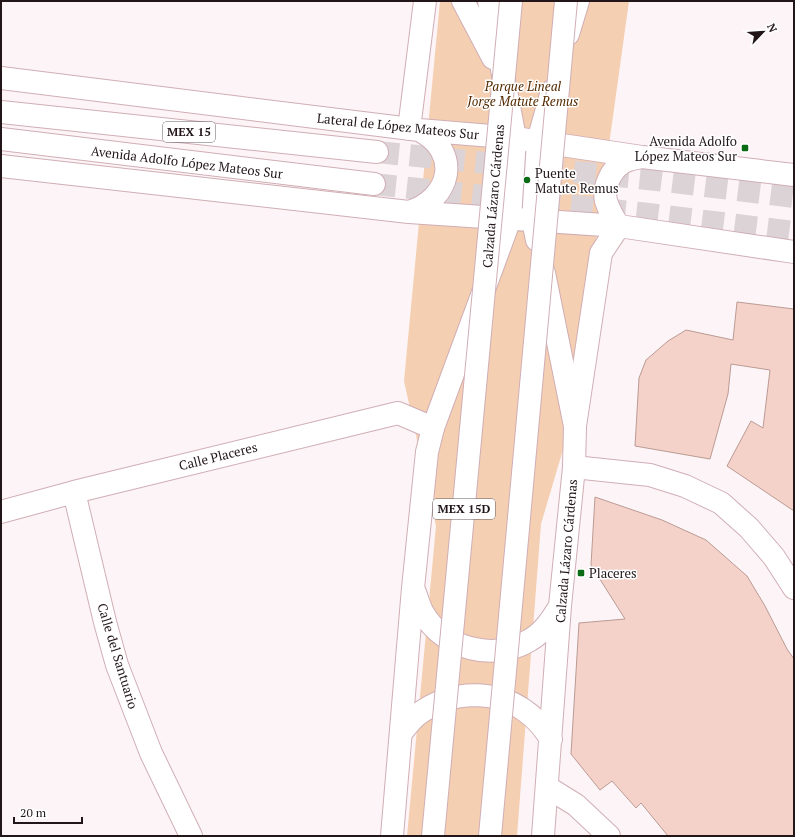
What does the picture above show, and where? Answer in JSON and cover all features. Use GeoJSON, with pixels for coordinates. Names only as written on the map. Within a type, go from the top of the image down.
{"type":"FeatureCollection","features":[{"type":"Feature","properties":{"kind":"main road"},"geometry":{"type":"LineString","coordinates":[[409,212],[420,209],[429,203],[440,190],[446,176],[446,164],[438,143],[430,135],[414,129],[425,1]]}},
{"type":"Feature","properties":{"kind":"main road"},"geometry":{"type":"LineString","coordinates":[[463,1],[503,77]]}},
{"type":"Feature","properties":{"kind":"main road","name":"Calzada Lázaro Cárdenas"},"geometry":{"type":"LineString","coordinates":[[392,836],[413,588],[427,452],[433,428],[510,219],[515,138],[489,1]]}},
{"type":"Feature","properties":{"kind":"main road","name":"Calzada Lázaro Cárdenas"},"geometry":{"type":"LineString","coordinates":[[433,836],[511,1]]}},
{"type":"Feature","properties":{"kind":"main road"},"geometry":{"type":"LineString","coordinates":[[490,836],[566,1]]}},
{"type":"Feature","properties":{"kind":"main road","name":"Calzada Lázaro Cárdenas"},"geometry":{"type":"LineString","coordinates":[[544,836],[560,606],[574,467],[575,426],[533,221],[538,141],[578,1]]}},
{"type":"Feature","properties":{"kind":"main road","name":"Lateral de López Mateos Sur"},"geometry":{"type":"LineString","coordinates":[[1,78],[414,129],[515,138],[642,157],[794,176]]}},
{"type":"Feature","properties":{"kind":"main road","name":"MEX 15"},"geometry":{"type":"LineString","coordinates":[[1,112],[378,152]]}},
{"type":"Feature","properties":{"kind":"main road","name":"Avenida Adolfo López Mateos Sur"},"geometry":{"type":"LineString","coordinates":[[1,139],[374,184]]}},
{"type":"Feature","properties":{"kind":"main road"},"geometry":{"type":"LineString","coordinates":[[619,226],[606,201],[605,191],[608,181],[613,171],[621,163],[642,157]]}},
{"type":"Feature","properties":{"kind":"main road"},"geometry":{"type":"LineString","coordinates":[[1,166],[409,212],[619,226],[794,252]]}},
{"type":"Feature","properties":{"kind":"main road"},"geometry":{"type":"LineString","coordinates":[[575,426],[601,254],[619,226]]}},
{"type":"Feature","properties":{"kind":"main road","name":"Calle Placeres"},"geometry":{"type":"LineString","coordinates":[[1,512],[74,492],[398,413],[433,428]]}},
{"type":"Feature","properties":{"kind":"main road"},"geometry":{"type":"LineString","coordinates":[[574,467],[650,475],[685,486],[721,503],[749,528],[774,557],[794,588]]}},
{"type":"Feature","properties":{"kind":"main road","name":"Calle del Santuario"},"geometry":{"type":"LineString","coordinates":[[74,492],[105,622],[117,665],[152,753],[191,836]]}},
{"type":"Feature","properties":{"kind":"main road"},"geometry":{"type":"LineString","coordinates":[[413,588],[422,613],[439,633],[461,646],[479,651],[509,650],[531,640],[548,625],[560,606]]}},
{"type":"Feature","properties":{"kind":"main road"},"geometry":{"type":"LineString","coordinates":[[401,733],[416,716],[435,703],[457,696],[476,694],[501,699],[521,708],[538,722],[551,739]]}},
{"type":"Feature","properties":{"kind":"main road"},"geometry":{"type":"LineString","coordinates":[[547,787],[576,804],[609,836]]}},
{"type":"Feature","properties":{"kind":"green space","name":"Parque Lineal Jorge Matute Remus"},"geometry":{"type":"Polygon","coordinates":[[[440,1],[629,1],[570,426],[541,524],[517,836],[407,836],[436,526],[404,381],[440,1]]]}},
{"type":"Feature","properties":{"kind":"building"},"geometry":{"type":"Polygon","coordinates":[[[737,302],[794,309],[794,511],[727,466],[751,421],[763,428],[770,370],[731,364],[728,394],[710,459],[635,446],[639,378],[646,360],[668,341],[686,330],[733,340],[737,302]]]}},
{"type":"Feature","properties":{"kind":"building"},"geometry":{"type":"Polygon","coordinates":[[[595,497],[662,520],[706,540],[747,576],[765,606],[787,649],[794,659],[794,836],[668,836],[641,803],[636,808],[612,781],[600,790],[571,754],[579,623],[625,619],[591,565],[595,497]]]}},
{"type":"Feature","properties":{"kind":"tunnel"},"geometry":{"type":"LineString","coordinates":[[377,152],[657,180],[794,197]]}},
{"type":"Feature","properties":{"kind":"tunnel"},"geometry":{"type":"LineString","coordinates":[[374,184],[649,214],[794,232]]}},
{"type":"Feature","properties":{"kind":"place","name":"Avenida Adolfo López Mateos Sur"},"geometry":{"type":"Point","coordinates":[745,148]}},
{"type":"Feature","properties":{"kind":"place","name":"Puente Matute Remus"},"geometry":{"type":"Point","coordinates":[527,180]}},
{"type":"Feature","properties":{"kind":"place","name":"Placeres"},"geometry":{"type":"Point","coordinates":[581,573]}}]}
